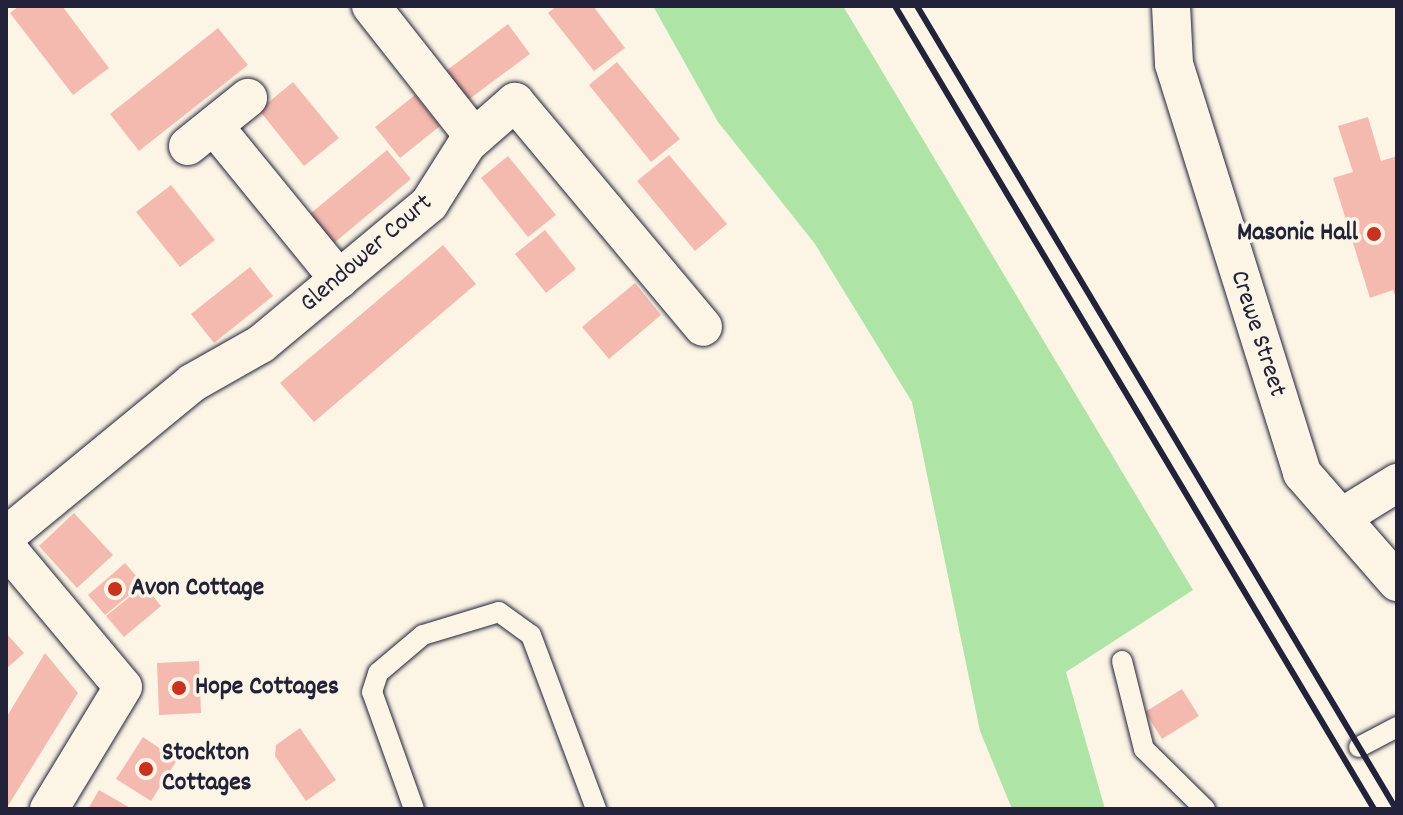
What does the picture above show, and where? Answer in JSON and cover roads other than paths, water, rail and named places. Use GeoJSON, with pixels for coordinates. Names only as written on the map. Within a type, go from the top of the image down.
{"type":"FeatureCollection","features":[{"type":"Feature","properties":{"kind":"street"},"geometry":{"type":"LineString","coordinates":[[371,6],[474,137]]}},
{"type":"Feature","properties":{"kind":"street","name":"Crewe Street"},"geometry":{"type":"LineString","coordinates":[[1171,6],[1174,64],[1302,473],[1313,495],[1342,517],[1397,582]]}},
{"type":"Feature","properties":{"kind":"street"},"geometry":{"type":"LineString","coordinates":[[248,98],[201,136],[339,279]]}},
{"type":"Feature","properties":{"kind":"street","name":"Glendower Court"},"geometry":{"type":"LineString","coordinates":[[6,536],[192,383],[242,358],[429,204],[474,137],[515,102],[703,327]]}},
{"type":"Feature","properties":{"kind":"street"},"geometry":{"type":"LineString","coordinates":[[1342,517],[1397,483]]}},
{"type":"Feature","properties":{"kind":"street"},"geometry":{"type":"LineString","coordinates":[[6,547],[123,687],[49,809]]}},
{"type":"Feature","properties":{"kind":"lane"},"geometry":{"type":"LineString","coordinates":[[414,809],[372,692],[378,673],[423,635],[499,612],[531,635],[596,809]]}},
{"type":"Feature","properties":{"kind":"lane"},"geometry":{"type":"LineString","coordinates":[[1122,661],[1144,749],[1205,809]]}},
{"type":"Feature","properties":{"kind":"lane"},"geometry":{"type":"LineString","coordinates":[[1359,747],[1397,727]]}},
{"type":"Feature","properties":{"kind":"railway"},"geometry":{"type":"LineString","coordinates":[[895,6],[1374,809]]}},
{"type":"Feature","properties":{"kind":"railway"},"geometry":{"type":"LineString","coordinates":[[917,6],[1396,809]]}},
{"type":"Feature","properties":{"kind":"place","name":"Masonic Hall"},"geometry":{"type":"Point","coordinates":[1374,234]}},
{"type":"Feature","properties":{"kind":"place","name":"Avon Cottage"},"geometry":{"type":"Point","coordinates":[115,589]}},
{"type":"Feature","properties":{"kind":"place","name":"Hope Cottages"},"geometry":{"type":"Point","coordinates":[179,688]}},
{"type":"Feature","properties":{"kind":"place","name":"Stockton Cottages"},"geometry":{"type":"Point","coordinates":[146,769]}}]}
